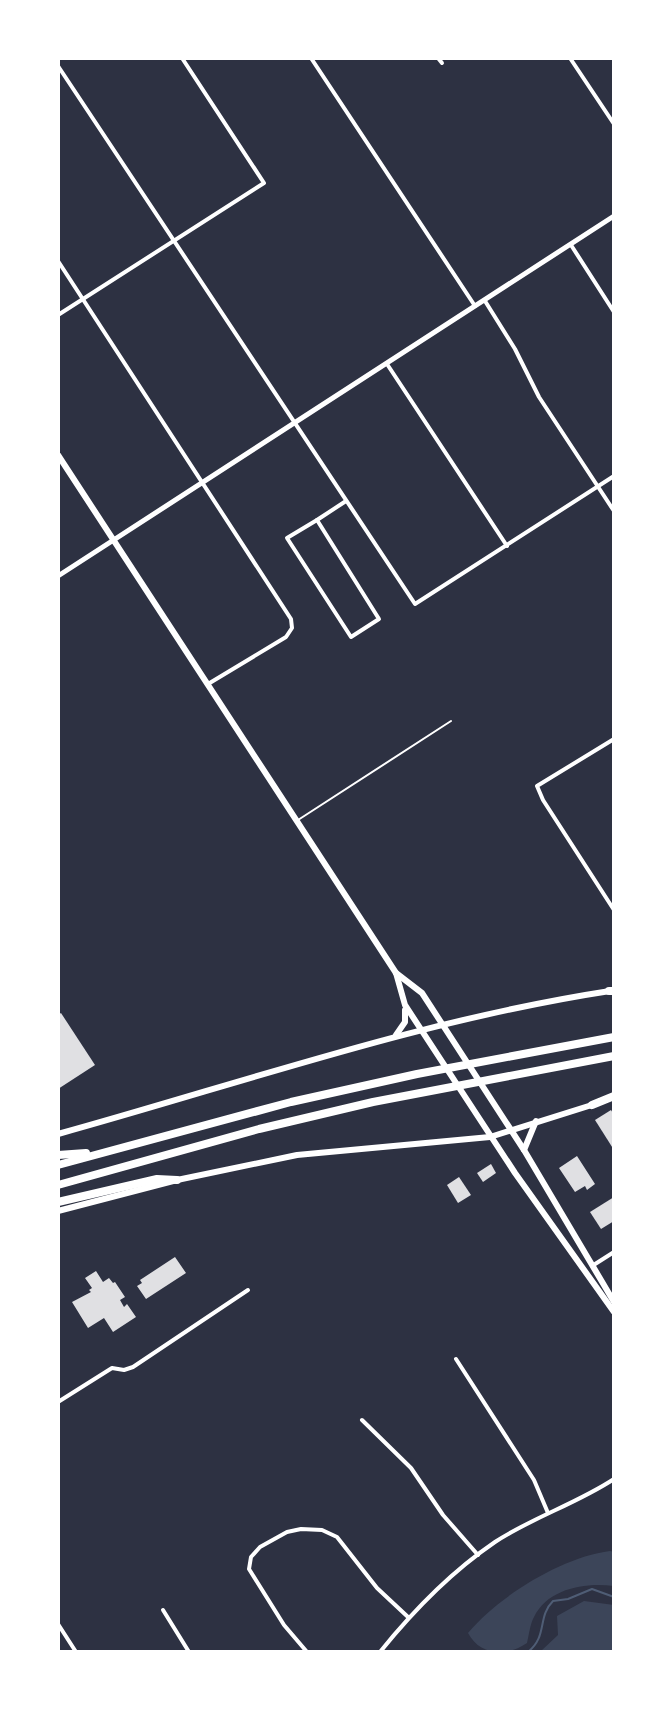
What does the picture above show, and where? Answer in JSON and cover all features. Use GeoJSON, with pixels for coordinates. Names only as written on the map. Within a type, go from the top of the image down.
{"type":"FeatureCollection","features":[{"type":"Feature","properties":{"kind":"highway"},"geometry":{"type":"LineString","coordinates":[[58,1165],[291,1102],[417,1074],[614,1037]]}},
{"type":"Feature","properties":{"kind":"highway"},"geometry":{"type":"LineString","coordinates":[[58,1185],[259,1129],[428,1091],[614,1056]]}},
{"type":"Feature","properties":{"kind":"highway"},"geometry":{"type":"LineString","coordinates":[[592,1105],[614,1097]]}},
{"type":"Feature","properties":{"kind":"highway"},"geometry":{"type":"LineString","coordinates":[[58,1155],[107,1151]]}},
{"type":"Feature","properties":{"kind":"highway"},"geometry":{"type":"LineString","coordinates":[[58,1202],[157,1179],[177,1180]]}},
{"type":"Feature","properties":{"kind":"main road"},"geometry":{"type":"LineString","coordinates":[[58,455],[396,973],[405,1005],[405,1022],[396,1035]]}},
{"type":"Feature","properties":{"kind":"main road"},"geometry":{"type":"LineString","coordinates":[[396,973],[422,993],[511,1128],[614,1302]]}},
{"type":"Feature","properties":{"kind":"main road"},"geometry":{"type":"LineString","coordinates":[[58,1134],[396,1035],[612,991]]}},
{"type":"Feature","properties":{"kind":"main road"},"geometry":{"type":"LineString","coordinates":[[405,1005],[490,1137],[614,1312]]}},
{"type":"Feature","properties":{"kind":"main road"},"geometry":{"type":"LineString","coordinates":[[58,1211],[177,1180],[297,1155],[490,1137],[592,1105]]}},
{"type":"Feature","properties":{"kind":"main road"},"geometry":{"type":"LineString","coordinates":[[524,1150],[536,1121]]}},
{"type":"Feature","properties":{"kind":"street"},"geometry":{"type":"LineString","coordinates":[[58,315],[264,183],[182,58]]}},
{"type":"Feature","properties":{"kind":"street"},"geometry":{"type":"LineString","coordinates":[[311,58],[476,307]]}},
{"type":"Feature","properties":{"kind":"street"},"geometry":{"type":"LineString","coordinates":[[570,58],[614,124]]}},
{"type":"Feature","properties":{"kind":"street"},"geometry":{"type":"LineString","coordinates":[[58,66],[415,604],[614,476]]}},
{"type":"Feature","properties":{"kind":"street"},"geometry":{"type":"LineString","coordinates":[[58,576],[614,216]]}},
{"type":"Feature","properties":{"kind":"street"},"geometry":{"type":"LineString","coordinates":[[571,245],[614,312]]}},
{"type":"Feature","properties":{"kind":"street"},"geometry":{"type":"LineString","coordinates":[[58,261],[291,619],[292,628],[277,644],[208,684]]}},
{"type":"Feature","properties":{"kind":"street"},"geometry":{"type":"LineString","coordinates":[[485,301],[515,349],[539,397],[614,511]]}},
{"type":"Feature","properties":{"kind":"street"},"geometry":{"type":"LineString","coordinates":[[387,364],[508,546]]}},
{"type":"Feature","properties":{"kind":"street"},"geometry":{"type":"LineString","coordinates":[[317,520],[379,619],[351,637],[287,538],[346,501]]}},
{"type":"Feature","properties":{"kind":"street"},"geometry":{"type":"LineString","coordinates":[[614,739],[537,786],[614,910]]}},
{"type":"Feature","properties":{"kind":"street"},"geometry":{"type":"LineString","coordinates":[[585,1270],[614,1252]]}},
{"type":"Feature","properties":{"kind":"street"},"geometry":{"type":"LineString","coordinates":[[58,1394],[60,1401],[112,1368],[124,1370],[133,1367],[248,1290]]}},
{"type":"Feature","properties":{"kind":"street"},"geometry":{"type":"LineString","coordinates":[[456,1359],[534,1480],[548,1513]]}},
{"type":"Feature","properties":{"kind":"street"},"geometry":{"type":"LineString","coordinates":[[362,1420],[411,1468],[443,1515],[478,1555]]}},
{"type":"Feature","properties":{"kind":"street"},"geometry":{"type":"LineString","coordinates":[[380,1652],[408,1617],[478,1555],[496,1542],[548,1513],[578,1501],[614,1479]]}},
{"type":"Feature","properties":{"kind":"street"},"geometry":{"type":"LineString","coordinates":[[307,1652],[284,1625],[249,1569],[251,1557],[260,1547],[287,1532],[322,1530],[337,1537],[377,1588],[408,1617]]}},
{"type":"Feature","properties":{"kind":"street"},"geometry":{"type":"LineString","coordinates":[[163,1610],[189,1652]]}},
{"type":"Feature","properties":{"kind":"street"},"geometry":{"type":"LineString","coordinates":[[58,1624],[76,1652]]}},
{"type":"Feature","properties":{"kind":"lane"},"geometry":{"type":"LineString","coordinates":[[297,821],[451,721]]}},
{"type":"Feature","properties":{"kind":"shaded area"},"geometry":{"type":"Polygon","coordinates":[[[614,1552],[614,1586],[580,1586],[548,1599],[534,1617],[527,1643],[519,1648],[503,1652],[487,1650],[473,1641],[468,1633],[497,1605],[533,1580],[572,1561],[614,1552]]]}},
{"type":"Feature","properties":{"kind":"shaded area"},"geometry":{"type":"Polygon","coordinates":[[[584,1601],[614,1605],[614,1652],[540,1652],[558,1635],[557,1616],[584,1601]]]}},
{"type":"Feature","properties":{"kind":"building"},"geometry":{"type":"Polygon","coordinates":[[[61,1013],[95,1065],[58,1089],[58,1015],[61,1013]]]}},
{"type":"Feature","properties":{"kind":"building"},"geometry":{"type":"Polygon","coordinates":[[[611,1110],[614,1115],[614,1150],[595,1120],[611,1110]]]}},
{"type":"Feature","properties":{"kind":"building"},"geometry":{"type":"Polygon","coordinates":[[[577,1156],[595,1184],[587,1190],[585,1186],[575,1192],[559,1168],[577,1156]]]}},
{"type":"Feature","properties":{"kind":"building"},"geometry":{"type":"Polygon","coordinates":[[[491,1164],[496,1173],[483,1182],[477,1173],[491,1164]]]}},
{"type":"Feature","properties":{"kind":"building"},"geometry":{"type":"Polygon","coordinates":[[[459,1177],[471,1195],[458,1203],[447,1185],[459,1177]]]}},
{"type":"Feature","properties":{"kind":"building"},"geometry":{"type":"Polygon","coordinates":[[[614,1197],[614,1221],[601,1229],[590,1212],[614,1197]]]}},
{"type":"Feature","properties":{"kind":"building"},"geometry":{"type":"Polygon","coordinates":[[[175,1257],[186,1273],[146,1299],[137,1286],[142,1283],[140,1280],[175,1257]]]}},
{"type":"Feature","properties":{"kind":"building"},"geometry":{"type":"Polygon","coordinates":[[[96,1271],[103,1282],[109,1278],[115,1282],[125,1297],[120,1300],[124,1307],[127,1304],[136,1317],[113,1332],[104,1318],[88,1328],[72,1302],[91,1292],[89,1290],[92,1288],[85,1278],[96,1271]]]}},
{"type":"Feature","properties":{"kind":"waterway"},"geometry":{"type":"LineString","coordinates":[[528,1652],[538,1640],[545,1613],[553,1601],[568,1599],[592,1589],[614,1597]]}}]}
